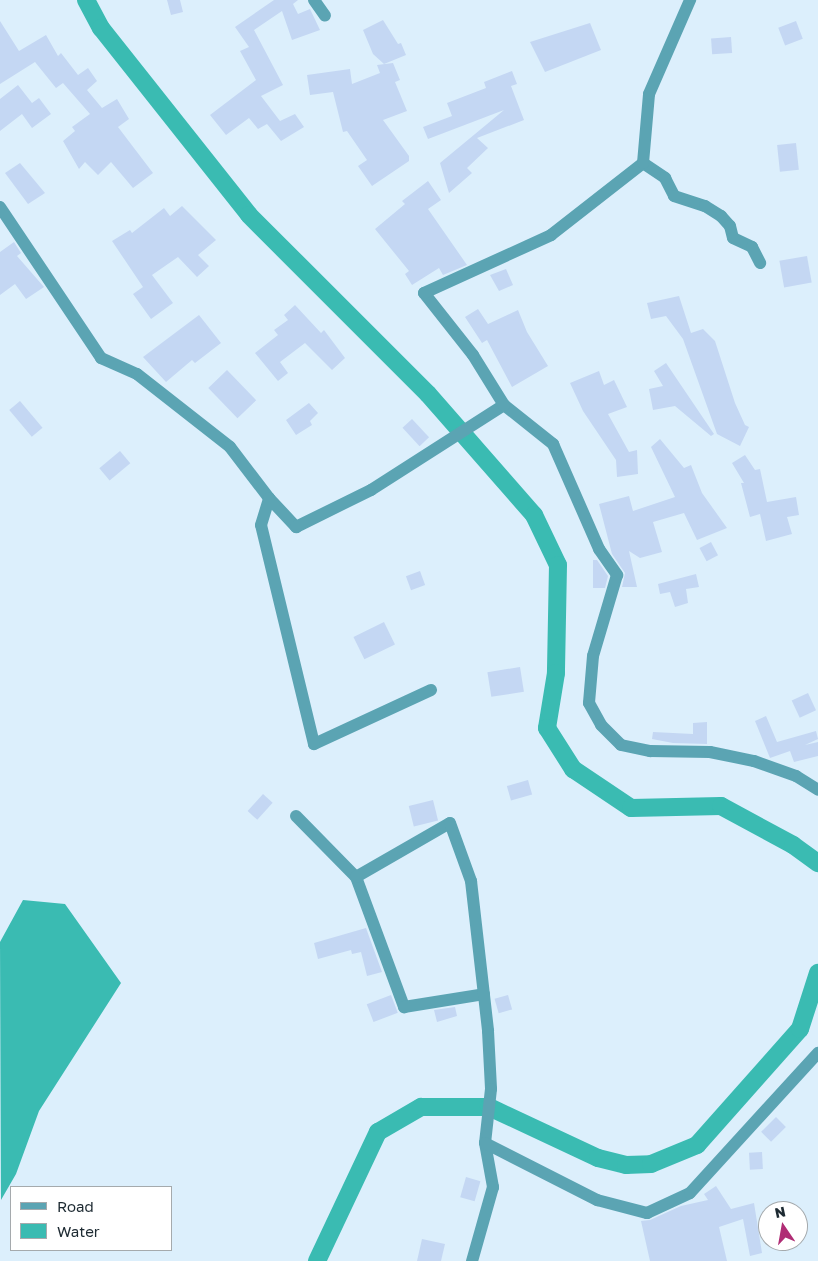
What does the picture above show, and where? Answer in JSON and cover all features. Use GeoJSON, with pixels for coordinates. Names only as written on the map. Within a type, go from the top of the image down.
{"type":"FeatureCollection","features":[{"type":"Feature","properties":{"kind":"street"},"geometry":{"type":"LineString","coordinates":[[314,0],[325,16]]}},
{"type":"Feature","properties":{"kind":"street"},"geometry":{"type":"LineString","coordinates":[[690,0],[649,94],[643,163],[551,235],[424,293],[473,355],[504,405],[553,444],[599,548],[617,575],[593,656],[589,703],[601,726],[620,745],[650,751],[710,752],[754,761],[796,776],[818,790]]}},
{"type":"Feature","properties":{"kind":"street"},"geometry":{"type":"LineString","coordinates":[[643,163],[665,178],[674,196],[705,206],[720,216],[730,226],[733,238],[752,247],[760,263]]}},
{"type":"Feature","properties":{"kind":"street"},"geometry":{"type":"LineString","coordinates":[[0,207],[101,358],[137,374],[230,447],[269,498],[296,527],[371,490],[504,405]]}},
{"type":"Feature","properties":{"kind":"street"},"geometry":{"type":"LineString","coordinates":[[269,498],[261,525],[314,744],[431,690]]}},
{"type":"Feature","properties":{"kind":"street"},"geometry":{"type":"LineString","coordinates":[[296,816],[356,877],[404,1007],[484,994]]}},
{"type":"Feature","properties":{"kind":"street"},"geometry":{"type":"LineString","coordinates":[[356,877],[450,823],[471,881],[484,994],[492,1089],[486,1144],[492,1188],[472,1261]]}},
{"type":"Feature","properties":{"kind":"street"},"geometry":{"type":"LineString","coordinates":[[486,1144],[597,1200],[647,1213],[690,1193],[818,1053]]}},
{"type":"Feature","properties":{"kind":"water"},"geometry":{"type":"Polygon","coordinates":[[[23,900],[65,904],[121,983],[39,1111],[16,1174],[1,1200],[0,942],[23,900]]]}},
{"type":"Feature","properties":{"kind":"building"},"geometry":{"type":"Polygon","coordinates":[[[167,0],[180,0],[183,12],[171,15],[167,0]]]}},
{"type":"Feature","properties":{"kind":"building"},"geometry":{"type":"Polygon","coordinates":[[[274,0],[298,0],[293,4],[298,14],[310,9],[320,30],[292,40],[282,11],[254,30],[283,85],[261,96],[280,121],[295,114],[304,127],[281,141],[267,124],[258,129],[249,118],[226,135],[210,115],[256,80],[240,51],[249,47],[235,27],[274,0]]]}},
{"type":"Feature","properties":{"kind":"building"},"geometry":{"type":"Polygon","coordinates":[[[383,20],[398,44],[401,43],[406,55],[384,64],[373,54],[363,30],[383,20]]]}},
{"type":"Feature","properties":{"kind":"building"},"geometry":{"type":"Polygon","coordinates":[[[0,21],[19,51],[46,35],[58,56],[61,53],[78,75],[88,68],[97,81],[87,90],[102,108],[117,99],[129,119],[118,127],[153,173],[133,188],[111,162],[98,175],[85,162],[79,169],[63,141],[75,131],[72,127],[90,114],[63,83],[56,88],[35,62],[0,84],[0,21]]]}},
{"type":"Feature","properties":{"kind":"building"},"geometry":{"type":"Polygon","coordinates":[[[796,21],[803,39],[785,46],[778,28],[796,21]]]}},
{"type":"Feature","properties":{"kind":"building"},"geometry":{"type":"Polygon","coordinates":[[[590,23],[601,50],[545,72],[530,42],[590,23]]]}},
{"type":"Feature","properties":{"kind":"building"},"geometry":{"type":"Polygon","coordinates":[[[731,37],[732,53],[712,54],[711,38],[731,37]]]}},
{"type":"Feature","properties":{"kind":"building"},"geometry":{"type":"Polygon","coordinates":[[[393,63],[400,80],[395,82],[407,111],[383,120],[409,156],[409,161],[372,186],[358,166],[367,160],[347,131],[343,132],[333,92],[310,95],[307,75],[350,69],[352,84],[380,73],[377,65],[393,63]]]}},
{"type":"Feature","properties":{"kind":"building"},"geometry":{"type":"Polygon","coordinates":[[[512,71],[517,84],[511,86],[524,120],[477,138],[488,148],[467,168],[472,173],[449,193],[440,163],[504,110],[428,139],[423,127],[452,116],[447,103],[486,88],[484,82],[512,71]]]}},
{"type":"Feature","properties":{"kind":"building"},"geometry":{"type":"Polygon","coordinates":[[[18,85],[32,103],[39,98],[51,114],[32,128],[22,114],[0,131],[0,99],[18,85]]]}},
{"type":"Feature","properties":{"kind":"building"},"geometry":{"type":"Polygon","coordinates":[[[796,143],[799,170],[780,172],[777,145],[796,143]]]}},
{"type":"Feature","properties":{"kind":"building"},"geometry":{"type":"Polygon","coordinates":[[[20,163],[45,193],[28,204],[5,173],[20,163]]]}},
{"type":"Feature","properties":{"kind":"building"},"geometry":{"type":"Polygon","coordinates":[[[428,181],[441,200],[428,209],[467,265],[443,275],[439,268],[412,285],[405,274],[409,271],[375,229],[405,204],[402,201],[428,181]]]}},
{"type":"Feature","properties":{"kind":"building"},"geometry":{"type":"Polygon","coordinates":[[[182,206],[216,240],[198,255],[209,266],[197,277],[178,257],[152,275],[173,303],[151,319],[133,294],[143,287],[112,241],[130,230],[132,233],[164,208],[170,216],[182,206]]]}},
{"type":"Feature","properties":{"kind":"building"},"geometry":{"type":"Polygon","coordinates":[[[14,242],[21,253],[17,256],[44,287],[26,299],[15,284],[0,295],[0,252],[14,242]]]}},
{"type":"Feature","properties":{"kind":"building"},"geometry":{"type":"Polygon","coordinates":[[[807,256],[812,283],[784,287],[779,261],[807,256]]]}},
{"type":"Feature","properties":{"kind":"building"},"geometry":{"type":"Polygon","coordinates":[[[506,269],[513,285],[499,291],[490,275],[506,269]]]}},
{"type":"Feature","properties":{"kind":"building"},"geometry":{"type":"Polygon","coordinates":[[[679,296],[691,333],[703,329],[715,341],[735,403],[745,425],[749,427],[740,446],[717,434],[683,339],[666,316],[651,319],[647,303],[679,296]]]}},
{"type":"Feature","properties":{"kind":"building"},"geometry":{"type":"Polygon","coordinates":[[[295,305],[321,333],[324,330],[345,358],[332,370],[305,343],[280,362],[288,373],[278,381],[255,353],[278,335],[274,330],[288,320],[284,315],[295,305]]]}},
{"type":"Feature","properties":{"kind":"building"},"geometry":{"type":"Polygon","coordinates":[[[478,309],[488,324],[518,310],[527,332],[548,366],[512,387],[487,340],[482,343],[465,317],[478,309]]]}},
{"type":"Feature","properties":{"kind":"building"},"geometry":{"type":"Polygon","coordinates":[[[199,315],[221,343],[195,363],[192,360],[166,382],[143,357],[199,315]]]}},
{"type":"Feature","properties":{"kind":"building"},"geometry":{"type":"Polygon","coordinates":[[[666,363],[714,434],[711,436],[675,406],[653,410],[649,389],[663,386],[654,371],[666,363]]]}},
{"type":"Feature","properties":{"kind":"building"},"geometry":{"type":"Polygon","coordinates":[[[227,370],[256,400],[237,418],[208,388],[227,370]]]}},
{"type":"Feature","properties":{"kind":"building"},"geometry":{"type":"Polygon","coordinates":[[[599,371],[604,385],[614,380],[627,407],[608,414],[629,452],[637,450],[638,474],[617,477],[616,460],[583,411],[570,383],[599,371]]]}},
{"type":"Feature","properties":{"kind":"building"},"geometry":{"type":"Polygon","coordinates":[[[20,401],[42,428],[32,437],[9,410],[20,401]]]}},
{"type":"Feature","properties":{"kind":"building"},"geometry":{"type":"Polygon","coordinates":[[[309,403],[318,413],[310,421],[312,425],[296,435],[286,420],[309,403]]]}},
{"type":"Feature","properties":{"kind":"building"},"geometry":{"type":"Polygon","coordinates":[[[412,419],[429,437],[420,446],[402,428],[412,419]]]}},
{"type":"Feature","properties":{"kind":"building"},"geometry":{"type":"Polygon","coordinates":[[[660,439],[684,468],[691,465],[702,493],[727,528],[697,540],[684,513],[653,522],[662,552],[640,558],[629,551],[637,587],[622,587],[625,573],[612,554],[599,504],[629,496],[633,511],[675,497],[651,447],[660,439]]]}},
{"type":"Feature","properties":{"kind":"building"},"geometry":{"type":"Polygon","coordinates":[[[120,451],[130,463],[110,481],[99,468],[120,451]]]}},
{"type":"Feature","properties":{"kind":"building"},"geometry":{"type":"Polygon","coordinates":[[[745,455],[755,470],[760,469],[767,502],[796,497],[799,515],[787,517],[792,534],[766,541],[760,514],[750,517],[741,483],[744,483],[732,463],[745,455]]]}},
{"type":"Feature","properties":{"kind":"building"},"geometry":{"type":"Polygon","coordinates":[[[711,542],[718,555],[707,561],[700,548],[711,542]]]}},
{"type":"Feature","properties":{"kind":"building"},"geometry":{"type":"Polygon","coordinates":[[[593,560],[597,560],[608,576],[605,588],[593,588],[593,560]]]}},
{"type":"Feature","properties":{"kind":"building"},"geometry":{"type":"Polygon","coordinates":[[[420,571],[425,585],[411,590],[406,576],[420,571]]]}},
{"type":"Feature","properties":{"kind":"building"},"geometry":{"type":"Polygon","coordinates":[[[696,574],[699,587],[686,589],[688,603],[675,607],[670,592],[660,594],[658,584],[696,574]]]}},
{"type":"Feature","properties":{"kind":"building"},"geometry":{"type":"Polygon","coordinates":[[[384,622],[395,644],[364,659],[353,637],[384,622]]]}},
{"type":"Feature","properties":{"kind":"building"},"geometry":{"type":"Polygon","coordinates":[[[520,667],[524,692],[491,697],[487,672],[520,667]]]}},
{"type":"Feature","properties":{"kind":"building"},"geometry":{"type":"Polygon","coordinates":[[[808,693],[816,710],[800,718],[792,701],[808,693]]]}},
{"type":"Feature","properties":{"kind":"building"},"geometry":{"type":"Polygon","coordinates":[[[766,716],[777,742],[816,731],[818,739],[805,745],[818,742],[818,756],[794,762],[790,751],[770,758],[755,721],[766,716]]]}},
{"type":"Feature","properties":{"kind":"building"},"geometry":{"type":"Polygon","coordinates":[[[707,722],[707,744],[673,743],[652,739],[653,732],[693,734],[693,723],[707,722]]]}},
{"type":"Feature","properties":{"kind":"building"},"geometry":{"type":"Polygon","coordinates":[[[528,780],[532,794],[511,800],[507,786],[528,780]]]}},
{"type":"Feature","properties":{"kind":"building"},"geometry":{"type":"Polygon","coordinates":[[[263,794],[273,803],[257,820],[248,811],[263,794]]]}},
{"type":"Feature","properties":{"kind":"building"},"geometry":{"type":"Polygon","coordinates":[[[433,800],[438,820],[414,826],[409,806],[433,800]]]}},
{"type":"Feature","properties":{"kind":"building"},"geometry":{"type":"Polygon","coordinates":[[[366,928],[382,972],[367,976],[361,952],[352,954],[351,950],[318,959],[314,943],[366,928]]]}},
{"type":"Feature","properties":{"kind":"building"},"geometry":{"type":"Polygon","coordinates":[[[391,995],[398,1013],[374,1022],[367,1004],[391,995]]]}},
{"type":"Feature","properties":{"kind":"building"},"geometry":{"type":"Polygon","coordinates":[[[508,995],[512,1009],[499,1013],[495,999],[508,995]]]}},
{"type":"Feature","properties":{"kind":"building"},"geometry":{"type":"Polygon","coordinates":[[[455,1007],[457,1016],[437,1022],[434,1010],[455,1007]]]}},
{"type":"Feature","properties":{"kind":"building"},"geometry":{"type":"Polygon","coordinates":[[[776,1117],[786,1127],[771,1142],[761,1132],[776,1117]]]}},
{"type":"Feature","properties":{"kind":"building"},"geometry":{"type":"Polygon","coordinates":[[[762,1152],[763,1169],[750,1170],[749,1153],[762,1152]]]}},
{"type":"Feature","properties":{"kind":"building"},"geometry":{"type":"Polygon","coordinates":[[[466,1177],[480,1181],[475,1201],[460,1197],[466,1177]]]}},
{"type":"Feature","properties":{"kind":"building"},"geometry":{"type":"Polygon","coordinates":[[[716,1186],[731,1209],[754,1203],[758,1228],[758,1251],[762,1251],[762,1253],[750,1256],[743,1219],[719,1227],[727,1261],[650,1261],[641,1221],[650,1220],[681,1206],[708,1200],[704,1194],[716,1186]]]}},
{"type":"Feature","properties":{"kind":"building"},"geometry":{"type":"Polygon","coordinates":[[[422,1239],[445,1244],[441,1261],[417,1261],[422,1239]]]}},
{"type":"Feature","properties":{"kind":"waterway"},"geometry":{"type":"LineString","coordinates":[[86,0],[101,28],[249,215],[428,394],[534,515],[558,565],[556,673],[547,728],[573,769],[631,808],[721,806],[793,845],[818,863]]}},
{"type":"Feature","properties":{"kind":"waterway"},"geometry":{"type":"LineString","coordinates":[[317,1261],[378,1132],[421,1107],[489,1107],[598,1158],[626,1165],[651,1164],[697,1145],[800,1029],[818,973]]}}]}
